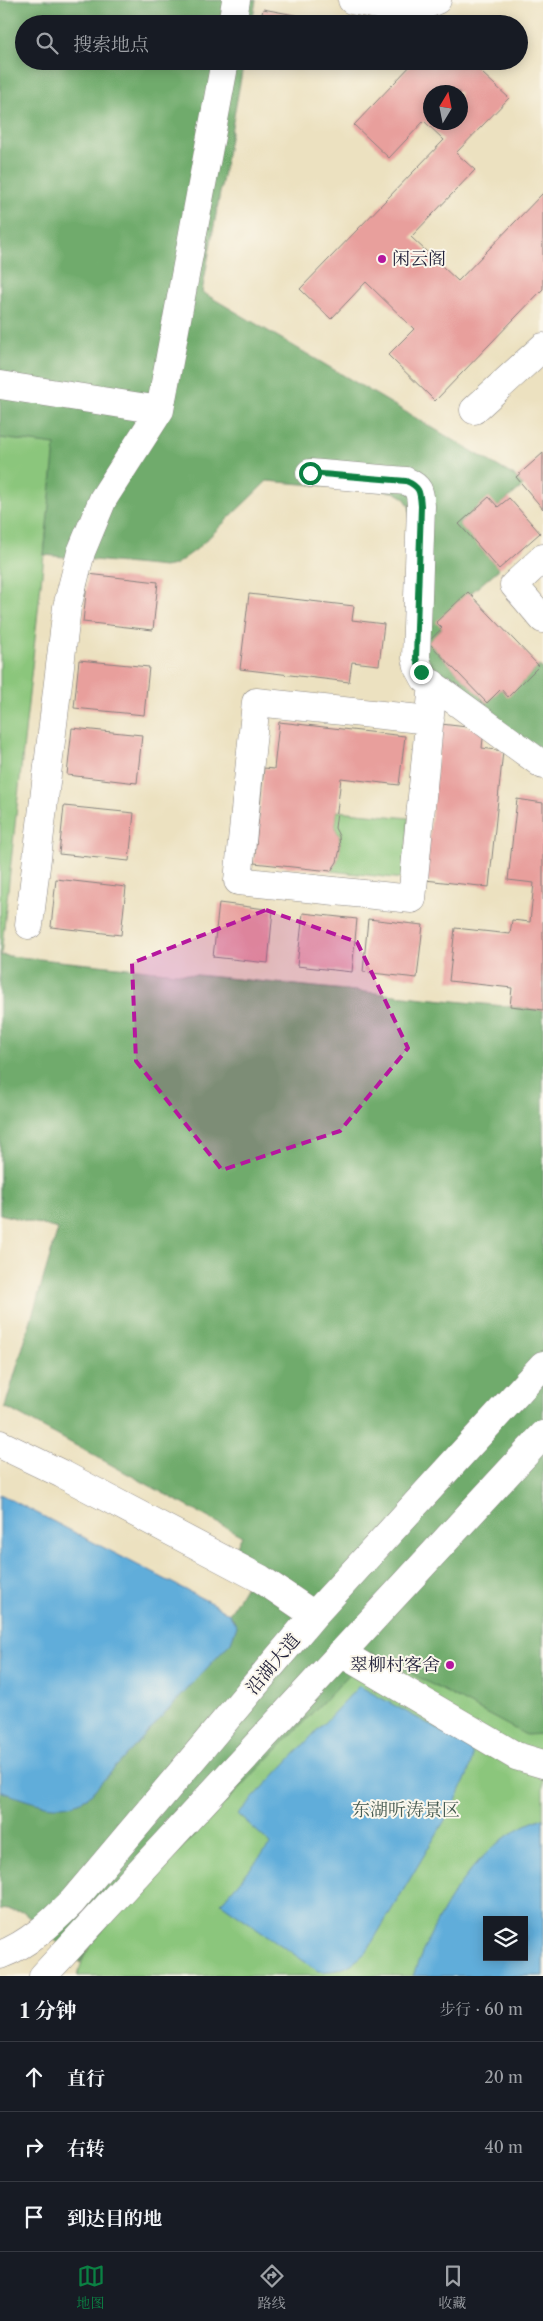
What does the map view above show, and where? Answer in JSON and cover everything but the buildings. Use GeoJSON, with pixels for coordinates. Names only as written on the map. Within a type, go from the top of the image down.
{"type":"FeatureCollection","features":[{"type":"Feature","properties":{"kind":"street"},"geometry":{"type":"LineString","coordinates":[[234,15],[236,0]]}},
{"type":"Feature","properties":{"kind":"street"},"geometry":{"type":"LineString","coordinates":[[352,0],[399,8],[413,8],[437,0]]}},
{"type":"Feature","properties":{"kind":"street"},"geometry":{"type":"LineString","coordinates":[[29,925],[67,607],[73,579],[88,531],[103,499],[160,410],[223,70]]}},
{"type":"Feature","properties":{"kind":"street"},"geometry":{"type":"LineString","coordinates":[[474,410],[543,347]]}},
{"type":"Feature","properties":{"kind":"street"},"geometry":{"type":"LineString","coordinates":[[0,385],[160,410]]}},
{"type":"Feature","properties":{"kind":"street"},"geometry":{"type":"LineString","coordinates":[[310,473],[406,481],[418,486],[421,506],[416,658],[421,672],[433,684],[543,765]]}},
{"type":"Feature","properties":{"kind":"street"},"geometry":{"type":"LineString","coordinates":[[543,558],[514,585],[543,619]]}},
{"type":"Feature","properties":{"kind":"street"},"geometry":{"type":"LineString","coordinates":[[430,720],[256,702],[238,881],[412,899],[430,720],[433,684]]}},
{"type":"Feature","properties":{"kind":"street","name":"沿湖大道"},"geometry":{"type":"LineString","coordinates":[[0,1955],[20,1946],[33,1937],[72,1902],[314,1615],[543,1365]]}},
{"type":"Feature","properties":{"kind":"street"},"geometry":{"type":"LineString","coordinates":[[44,1975],[85,1928],[543,1436]]}},
{"type":"Feature","properties":{"kind":"street"},"geometry":{"type":"LineString","coordinates":[[0,1444],[262,1579],[314,1615]]}},
{"type":"Feature","properties":{"kind":"street"},"geometry":{"type":"LineString","coordinates":[[341,1653],[516,1756],[543,1764]]}},
{"type":"Feature","properties":{"kind":"highlighted area"},"geometry":{"type":"Polygon","coordinates":[[[266,910],[357,942],[408,1048],[340,1131],[222,1170],[136,1061],[132,963],[266,910]]]}},
{"type":"Feature","properties":{"kind":"green space"},"geometry":{"type":"Polygon","coordinates":[[[0,0],[256,0],[254,15],[15,15],[15,70],[242,70],[202,292],[516,477],[523,486],[498,507],[489,498],[459,523],[499,569],[437,622],[442,628],[428,642],[487,703],[501,689],[508,696],[539,666],[543,669],[543,754],[427,668],[409,505],[403,497],[394,492],[267,481],[197,549],[175,565],[164,567],[44,555],[55,445],[0,438],[0,0]]]}},
{"type":"Feature","properties":{"kind":"green space"},"geometry":{"type":"Polygon","coordinates":[[[0,438],[56,444],[1,955],[0,955],[0,438]]]}},
{"type":"Feature","properties":{"kind":"green space"},"geometry":{"type":"Polygon","coordinates":[[[337,811],[409,818],[403,879],[331,871],[337,862],[340,849],[339,836],[335,828],[337,811]]]}},
{"type":"Feature","properties":{"kind":"green space"},"geometry":{"type":"Polygon","coordinates":[[[0,955],[543,1010],[543,1734],[526,1735],[371,1652],[110,1922],[87,1948],[80,1963],[24,1912],[0,1909],[0,1791],[33,1802],[56,1805],[67,1805],[88,1797],[234,1619],[229,1614],[248,1582],[232,1554],[242,1536],[5,1407],[58,1229],[0,1214],[0,955]]]}},
{"type":"Feature","properties":{"kind":"green space","name":"东湖听涛景区"},"geometry":{"type":"Polygon","coordinates":[[[543,1462],[543,1976],[78,1976],[86,1953],[94,1940],[371,1652],[543,1462]]]}},
{"type":"Feature","properties":{"kind":"water"},"geometry":{"type":"Polygon","coordinates":[[[0,1494],[217,1606],[229,1614],[237,1626],[231,1642],[88,1797],[77,1803],[55,1806],[44,1805],[0,1791],[0,1494]]]}},
{"type":"Feature","properties":{"kind":"water"},"geometry":{"type":"Polygon","coordinates":[[[359,1686],[472,1748],[472,1760],[454,1805],[367,1951],[356,1961],[339,1970],[318,1971],[221,1903],[271,1844],[238,1814],[359,1686]]]}},
{"type":"Feature","properties":{"kind":"water"},"geometry":{"type":"Polygon","coordinates":[[[543,1818],[543,1976],[413,1976],[422,1952],[447,1905],[478,1861],[498,1843],[519,1829],[543,1818]]]}},
{"type":"Feature","properties":{"kind":"place","name":"闲云阁"},"geometry":{"type":"Point","coordinates":[382,259]}},
{"type":"Feature","properties":{"kind":"place","name":"翠柳村客舍"},"geometry":{"type":"Point","coordinates":[450,1665]}},
{"type":"Feature","properties":{"kind":"route"},"geometry":{"type":"LineString","coordinates":[[310,473],[406,481],[418,486],[421,506],[416,658],[421,672]]}}]}
